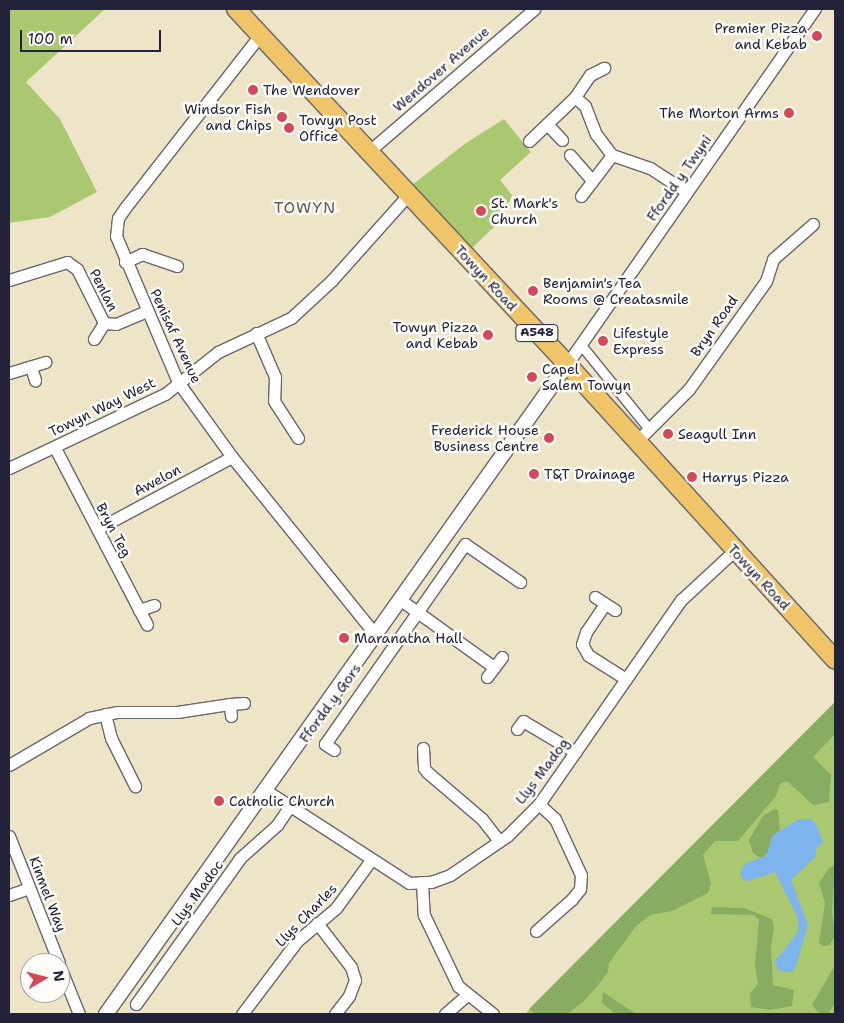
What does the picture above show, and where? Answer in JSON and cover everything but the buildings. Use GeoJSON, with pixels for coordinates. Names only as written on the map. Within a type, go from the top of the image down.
{"type":"FeatureCollection","features":[{"type":"Feature","properties":{"kind":"main road","name":"Towyn Road"},"geometry":{"type":"LineString","coordinates":[[236,9],[567,364],[635,443],[835,660]]}},
{"type":"Feature","properties":{"kind":"street","name":"Wendover Avenue"},"geometry":{"type":"LineString","coordinates":[[368,152],[534,9]]}},
{"type":"Feature","properties":{"kind":"street","name":"Ffordd y Twyni"},"geometry":{"type":"LineString","coordinates":[[567,364],[815,9]]}},
{"type":"Feature","properties":{"kind":"street","name":"Penisaf Avenue"},"geometry":{"type":"LineString","coordinates":[[260,35],[118,218],[116,236],[125,262],[178,382],[232,456],[377,637]]}},
{"type":"Feature","properties":{"kind":"street"},"geometry":{"type":"LineString","coordinates":[[529,141],[575,97],[590,74],[597,67]]}},
{"type":"Feature","properties":{"kind":"street"},"geometry":{"type":"LineString","coordinates":[[575,97],[585,106],[596,134],[612,154],[650,168],[687,192]]}},
{"type":"Feature","properties":{"kind":"street"},"geometry":{"type":"LineString","coordinates":[[547,124],[562,140]]}},
{"type":"Feature","properties":{"kind":"street"},"geometry":{"type":"LineString","coordinates":[[581,196],[612,154]]}},
{"type":"Feature","properties":{"kind":"street"},"geometry":{"type":"LineString","coordinates":[[570,155],[592,180]]}},
{"type":"Feature","properties":{"kind":"street","name":"Towyn Way West"},"geometry":{"type":"LineString","coordinates":[[9,468],[55,448],[165,394],[218,352],[291,318],[307,304],[408,195]]}},
{"type":"Feature","properties":{"kind":"street","name":"Bryn Road"},"geometry":{"type":"LineString","coordinates":[[635,443],[689,389],[766,280],[773,259],[813,224]]}},
{"type":"Feature","properties":{"kind":"street"},"geometry":{"type":"LineString","coordinates":[[125,262],[142,254],[177,266]]}},
{"type":"Feature","properties":{"kind":"street","name":"Penlan"},"geometry":{"type":"LineString","coordinates":[[9,280],[67,262],[77,270],[104,323],[116,324],[146,311]]}},
{"type":"Feature","properties":{"kind":"street"},"geometry":{"type":"LineString","coordinates":[[94,339],[104,323]]}},
{"type":"Feature","properties":{"kind":"street"},"geometry":{"type":"LineString","coordinates":[[256,334],[275,377],[274,401],[298,438]]}},
{"type":"Feature","properties":{"kind":"street"},"geometry":{"type":"LineString","coordinates":[[581,345],[649,429]]}},
{"type":"Feature","properties":{"kind":"street"},"geometry":{"type":"LineString","coordinates":[[9,373],[45,362]]}},
{"type":"Feature","properties":{"kind":"street","name":"Ffordd y Gors"},"geometry":{"type":"LineString","coordinates":[[106,1014],[377,637],[567,364]]}},
{"type":"Feature","properties":{"kind":"street"},"geometry":{"type":"LineString","coordinates":[[30,367],[35,380]]}},
{"type":"Feature","properties":{"kind":"street","name":"Bryn Teg"},"geometry":{"type":"LineString","coordinates":[[55,448],[147,625]]}},
{"type":"Feature","properties":{"kind":"street","name":"Awelon"},"geometry":{"type":"LineString","coordinates":[[97,529],[232,456]]}},
{"type":"Feature","properties":{"kind":"street"},"geometry":{"type":"LineString","coordinates":[[334,750],[326,744],[465,544],[520,582]]}},
{"type":"Feature","properties":{"kind":"street","name":"Llys Madog"},"geometry":{"type":"LineString","coordinates":[[267,791],[409,883],[422,882],[450,875],[499,841],[539,804],[681,600],[734,550]]}},
{"type":"Feature","properties":{"kind":"street"},"geometry":{"type":"LineString","coordinates":[[402,601],[491,672],[502,657]]}},
{"type":"Feature","properties":{"kind":"street"},"geometry":{"type":"LineString","coordinates":[[605,604],[586,632],[582,644],[588,655],[626,679]]}},
{"type":"Feature","properties":{"kind":"street"},"geometry":{"type":"LineString","coordinates":[[139,610],[154,605]]}},
{"type":"Feature","properties":{"kind":"street"},"geometry":{"type":"LineString","coordinates":[[9,765],[89,718],[105,714],[230,710],[244,703]]}},
{"type":"Feature","properties":{"kind":"street"},"geometry":{"type":"LineString","coordinates":[[105,714],[111,738],[133,781],[142,771]]}},
{"type":"Feature","properties":{"kind":"street"},"geometry":{"type":"LineString","coordinates":[[517,729],[523,721],[575,752]]}},
{"type":"Feature","properties":{"kind":"street"},"geometry":{"type":"LineString","coordinates":[[423,748],[424,768],[422,775],[482,819],[499,841]]}},
{"type":"Feature","properties":{"kind":"street"},"geometry":{"type":"LineString","coordinates":[[536,932],[572,899],[580,888],[581,875],[555,819],[539,804]]}},
{"type":"Feature","properties":{"kind":"street","name":"Llys Madoc"},"geometry":{"type":"LineString","coordinates":[[136,1004],[240,858],[277,825],[290,806]]}},
{"type":"Feature","properties":{"kind":"street","name":"Kinmel Way"},"geometry":{"type":"LineString","coordinates":[[9,836],[55,953]]}},
{"type":"Feature","properties":{"kind":"street","name":"Llys Charles"},"geometry":{"type":"LineString","coordinates":[[242,1014],[298,941],[336,908],[371,860]]}},
{"type":"Feature","properties":{"kind":"street"},"geometry":{"type":"LineString","coordinates":[[422,882],[424,915],[458,986],[493,1014]]}},
{"type":"Feature","properties":{"kind":"street"},"geometry":{"type":"LineString","coordinates":[[9,895],[29,888]]}},
{"type":"Feature","properties":{"kind":"street"},"geometry":{"type":"LineString","coordinates":[[317,923],[351,967],[355,980],[349,996],[334,1014]]}},
{"type":"Feature","properties":{"kind":"street"},"geometry":{"type":"LineString","coordinates":[[70,991],[79,1014]]}},
{"type":"Feature","properties":{"kind":"street"},"geometry":{"type":"LineString","coordinates":[[445,1014],[467,995]]}},
{"type":"Feature","properties":{"kind":"green space"},"geometry":{"type":"Polygon","coordinates":[[[9,9],[105,9],[26,82],[60,119],[97,192],[50,217],[9,223],[9,9]]]}},
{"type":"Feature","properties":{"kind":"green space"},"geometry":{"type":"Polygon","coordinates":[[[504,119],[531,152],[500,180],[512,195],[510,201],[491,218],[497,224],[472,248],[412,185],[466,143],[504,119]]]}},
{"type":"Feature","properties":{"kind":"green space"},"geometry":{"type":"Polygon","coordinates":[[[835,702],[835,1014],[525,1014],[639,899],[835,702]]]}},
{"type":"Feature","properties":{"kind":"green space"},"geometry":{"type":"Polygon","coordinates":[[[835,702],[835,734],[813,757],[831,775],[829,802],[813,805],[787,781],[780,784],[776,796],[738,841],[715,841],[703,855],[711,883],[708,893],[672,911],[650,915],[636,926],[609,963],[608,972],[598,985],[583,1002],[567,1014],[535,1014],[529,1009],[835,702]]]}},
{"type":"Feature","properties":{"kind":"green space"},"geometry":{"type":"Polygon","coordinates":[[[774,809],[778,810],[780,831],[771,839],[770,850],[762,859],[753,853],[749,840],[763,816],[774,809]]]}},
{"type":"Feature","properties":{"kind":"green space"},"geometry":{"type":"Polygon","coordinates":[[[835,865],[832,912],[835,935],[830,945],[823,946],[819,943],[825,903],[819,883],[829,868],[835,865]]]}},
{"type":"Feature","properties":{"kind":"green space"},"geometry":{"type":"Polygon","coordinates":[[[712,907],[744,908],[772,919],[774,928],[771,947],[773,985],[794,990],[792,1006],[769,1010],[751,1007],[750,993],[758,984],[755,965],[759,920],[754,915],[711,914],[712,907]]]}},
{"type":"Feature","properties":{"kind":"green space"},"geometry":{"type":"Polygon","coordinates":[[[835,965],[835,1003],[828,1014],[820,1014],[812,1005],[835,965]]]}},
{"type":"Feature","properties":{"kind":"green space"},"geometry":{"type":"Polygon","coordinates":[[[603,992],[636,1014],[615,1014],[602,1003],[603,992]]]}},
{"type":"Feature","properties":{"kind":"water"},"geometry":{"type":"Polygon","coordinates":[[[799,819],[811,819],[817,825],[823,843],[816,848],[816,856],[791,880],[808,925],[796,966],[792,972],[786,972],[778,970],[775,961],[798,932],[798,918],[775,872],[748,881],[743,880],[740,872],[746,863],[766,856],[773,835],[799,819]]]}},
{"type":"Feature","properties":{"kind":"place","name":"Premier Pizza and Kebab"},"geometry":{"type":"Point","coordinates":[817,36]}},
{"type":"Feature","properties":{"kind":"place","name":"The Wendover"},"geometry":{"type":"Point","coordinates":[253,90]}},
{"type":"Feature","properties":{"kind":"place","name":"The Morton Arms"},"geometry":{"type":"Point","coordinates":[789,113]}},
{"type":"Feature","properties":{"kind":"place","name":"Windsor Fish and Chips"},"geometry":{"type":"Point","coordinates":[282,117]}},
{"type":"Feature","properties":{"kind":"place","name":"Towyn Post Office"},"geometry":{"type":"Point","coordinates":[289,128]}},
{"type":"Feature","properties":{"kind":"place","name":"St. Mark's Church"},"geometry":{"type":"Point","coordinates":[481,211]}},
{"type":"Feature","properties":{"kind":"place","name":"Benjamin's Tea Rooms @ Creatasmile"},"geometry":{"type":"Point","coordinates":[533,291]}},
{"type":"Feature","properties":{"kind":"place","name":"Towyn Pizza and Kebab"},"geometry":{"type":"Point","coordinates":[488,335]}},
{"type":"Feature","properties":{"kind":"place","name":"Lifestyle Express"},"geometry":{"type":"Point","coordinates":[603,341]}},
{"type":"Feature","properties":{"kind":"place","name":"Capel Salem Towyn"},"geometry":{"type":"Point","coordinates":[532,377]}},
{"type":"Feature","properties":{"kind":"place","name":"Seagull Inn"},"geometry":{"type":"Point","coordinates":[668,434]}},
{"type":"Feature","properties":{"kind":"place","name":"Frederick House Business Centre"},"geometry":{"type":"Point","coordinates":[549,438]}},
{"type":"Feature","properties":{"kind":"place","name":"T&T Drainage"},"geometry":{"type":"Point","coordinates":[534,474]}},
{"type":"Feature","properties":{"kind":"place","name":"Harrys Pizza"},"geometry":{"type":"Point","coordinates":[692,477]}},
{"type":"Feature","properties":{"kind":"place","name":"Maranatha Hall"},"geometry":{"type":"Point","coordinates":[344,638]}},
{"type":"Feature","properties":{"kind":"place","name":"Catholic Church"},"geometry":{"type":"Point","coordinates":[219,801]}},
{"type":"Feature","properties":{"kind":"district","name":"TOWYN"},"geometry":{"type":"Point","coordinates":[305,208]}}]}
